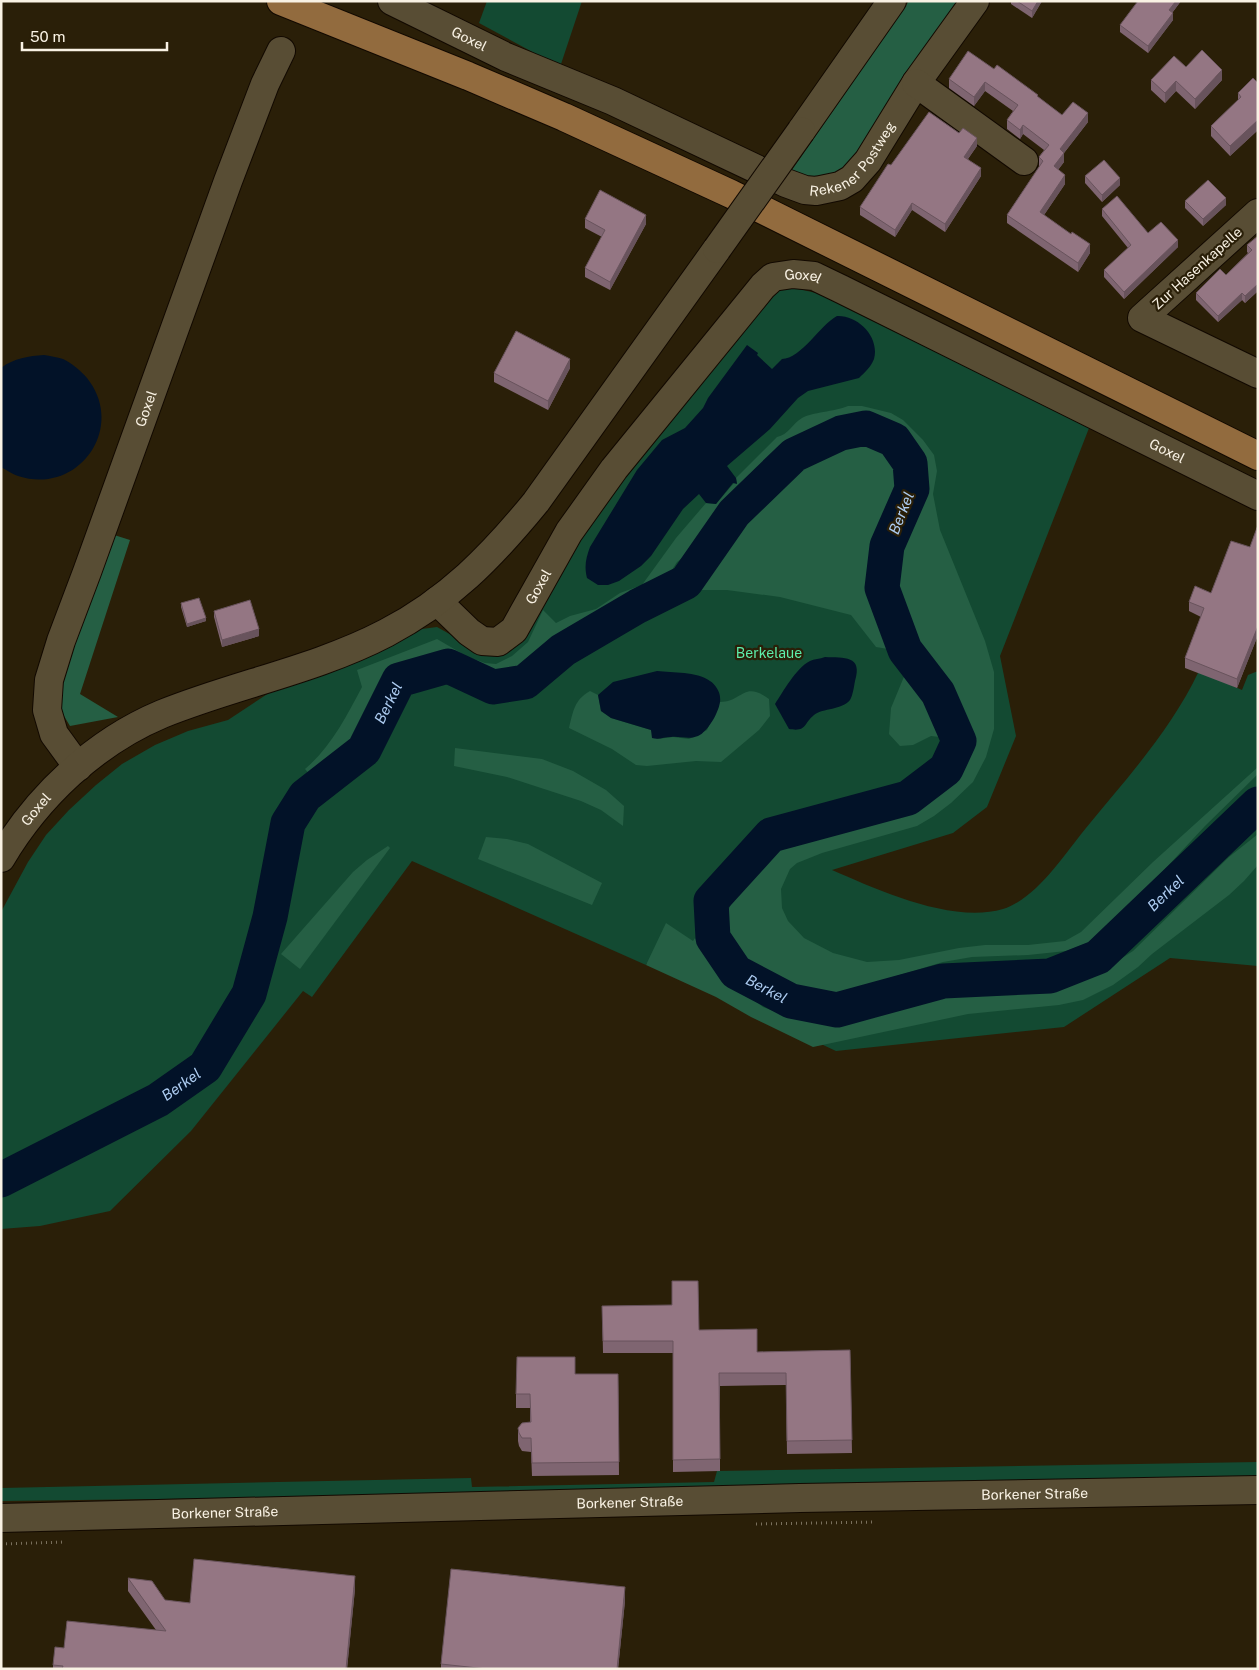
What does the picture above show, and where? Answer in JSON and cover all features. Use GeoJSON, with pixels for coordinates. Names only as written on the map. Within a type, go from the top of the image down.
{"type":"FeatureCollection","features":[{"type":"Feature","properties":{"kind":"main road"},"geometry":{"type":"LineString","coordinates":[[281,1],[485,83],[731,194],[1258,456]]}},
{"type":"Feature","properties":{"kind":"street","name":"Goxel"},"geometry":{"type":"LineString","coordinates":[[392,1],[506,57],[612,100],[767,174]]}},
{"type":"Feature","properties":{"kind":"street","name":"Goxel"},"geometry":{"type":"LineString","coordinates":[[1,858],[24,824],[46,798],[78,767],[116,739],[146,722],[191,704],[324,660],[359,646],[404,623],[437,602],[479,566],[504,541],[536,502],[717,250],[892,1]]}},
{"type":"Feature","properties":{"kind":"street","name":"Rekener Postweg"},"geometry":{"type":"LineString","coordinates":[[767,174],[805,190],[840,186],[852,179],[868,161],[916,84],[975,1]]}},
{"type":"Feature","properties":{"kind":"street","name":"Goxel"},"geometry":{"type":"LineString","coordinates":[[78,767],[54,734],[47,710],[49,680],[61,641],[228,181],[265,84],[281,51]]}},
{"type":"Feature","properties":{"kind":"street"},"geometry":{"type":"LineString","coordinates":[[916,84],[1024,161]]}},
{"type":"Feature","properties":{"kind":"street","name":"Zur Hasenkapelle"},"geometry":{"type":"LineString","coordinates":[[1258,213],[1142,318],[1258,374]]}},
{"type":"Feature","properties":{"kind":"street","name":"Goxel"},"geometry":{"type":"LineString","coordinates":[[437,602],[469,632],[482,641],[498,642],[514,630],[569,532],[614,469],[763,286],[773,278],[793,274],[814,276],[842,289],[1258,496]]}},
{"type":"Feature","properties":{"kind":"street","name":"Borkener Straße"},"geometry":{"type":"LineString","coordinates":[[1,1518],[790,1498],[1258,1490]]}},
{"type":"Feature","properties":{"kind":"path"},"geometry":{"type":"LineString","coordinates":[[756,1524],[884,1522]]}},
{"type":"Feature","properties":{"kind":"path"},"geometry":{"type":"LineString","coordinates":[[1,1544],[70,1542]]}},
{"type":"Feature","properties":{"kind":"green space"},"geometry":{"type":"Polygon","coordinates":[[[487,1],[582,1],[560,67],[479,23],[487,1]]]}},
{"type":"Feature","properties":{"kind":"green space"},"geometry":{"type":"Polygon","coordinates":[[[909,1],[965,1],[842,172],[818,181],[787,177],[909,1]]]}},
{"type":"Feature","properties":{"kind":"green space","name":"Berkelaue"},"geometry":{"type":"Polygon","coordinates":[[[782,288],[816,293],[917,338],[1091,423],[1000,656],[1016,736],[987,807],[953,833],[832,870],[871,887],[939,909],[983,912],[1003,909],[1027,896],[1059,863],[1162,733],[1188,693],[1199,671],[1242,690],[1248,675],[1258,671],[1258,966],[1170,958],[1064,1027],[836,1051],[647,963],[646,965],[412,861],[312,997],[303,991],[191,1131],[110,1211],[40,1226],[1,1229],[1,912],[28,862],[46,835],[96,785],[122,764],[155,745],[188,731],[228,720],[272,691],[358,661],[414,630],[437,627],[471,646],[495,653],[581,525],[759,301],[782,288]]]}},
{"type":"Feature","properties":{"kind":"green space"},"geometry":{"type":"Polygon","coordinates":[[[848,406],[862,406],[891,413],[903,420],[923,440],[934,455],[937,471],[933,494],[940,530],[985,641],[994,672],[994,729],[986,757],[973,782],[934,816],[917,826],[822,853],[797,863],[790,869],[781,889],[782,908],[788,921],[804,938],[833,953],[867,962],[899,960],[959,948],[985,945],[1028,945],[1065,941],[1081,932],[1153,862],[1258,767],[1258,774],[1205,826],[1124,913],[1101,934],[1087,943],[1066,951],[1028,955],[972,957],[943,962],[870,984],[854,993],[837,998],[804,993],[767,974],[751,964],[730,936],[727,922],[728,911],[733,900],[778,849],[811,836],[881,818],[915,806],[947,783],[963,765],[970,743],[959,709],[945,684],[915,648],[896,601],[897,554],[914,515],[921,485],[918,462],[909,444],[892,427],[878,420],[864,417],[848,416],[834,419],[786,441],[731,494],[719,509],[694,549],[677,562],[670,573],[640,594],[621,602],[597,618],[573,626],[522,672],[495,677],[443,658],[412,661],[400,667],[377,688],[355,749],[325,762],[310,775],[305,769],[330,741],[362,687],[357,670],[437,639],[468,657],[485,663],[496,664],[512,656],[528,642],[543,610],[556,623],[570,616],[596,609],[620,593],[642,585],[676,538],[706,503],[716,504],[734,483],[737,483],[736,478],[777,437],[784,434],[806,416],[848,406]]]}},
{"type":"Feature","properties":{"kind":"green space"},"geometry":{"type":"Polygon","coordinates":[[[863,434],[879,439],[906,466],[907,484],[881,540],[868,586],[884,629],[888,649],[876,647],[851,615],[780,597],[727,590],[693,590],[689,586],[749,511],[773,485],[794,470],[820,459],[863,434]]]}},
{"type":"Feature","properties":{"kind":"green space"},"geometry":{"type":"Polygon","coordinates":[[[111,534],[130,540],[80,694],[118,717],[70,726],[58,706],[54,693],[111,534]]]}},
{"type":"Feature","properties":{"kind":"green space"},"geometry":{"type":"Polygon","coordinates":[[[908,667],[925,690],[948,738],[931,736],[913,745],[900,746],[889,734],[891,708],[908,667]]]}},
{"type":"Feature","properties":{"kind":"green space"},"geometry":{"type":"Polygon","coordinates":[[[590,691],[598,695],[601,711],[611,718],[651,730],[657,739],[673,737],[689,739],[707,730],[720,702],[734,699],[743,693],[754,691],[769,699],[770,716],[759,730],[721,762],[696,761],[647,766],[636,765],[612,749],[569,728],[577,702],[590,691]]]}},
{"type":"Feature","properties":{"kind":"green space"},"geometry":{"type":"Polygon","coordinates":[[[455,748],[542,759],[573,771],[606,790],[624,806],[623,826],[601,810],[581,801],[507,777],[454,766],[455,748]]]}},
{"type":"Feature","properties":{"kind":"green space"},"geometry":{"type":"Polygon","coordinates":[[[1258,834],[1258,865],[1244,881],[1138,967],[1113,985],[1083,1000],[1059,1005],[968,1014],[813,1047],[751,1017],[716,997],[646,965],[666,923],[693,941],[695,938],[707,956],[737,987],[763,1007],[776,1012],[831,1024],[941,994],[1062,987],[1108,967],[1133,951],[1229,857],[1258,834]]]}},
{"type":"Feature","properties":{"kind":"green space"},"geometry":{"type":"Polygon","coordinates":[[[486,837],[528,844],[602,883],[592,905],[478,859],[486,837]]]}},
{"type":"Feature","properties":{"kind":"green space"},"geometry":{"type":"Polygon","coordinates":[[[388,846],[390,848],[300,969],[281,954],[353,872],[388,846]]]}},
{"type":"Feature","properties":{"kind":"green space"},"geometry":{"type":"Polygon","coordinates":[[[1258,1462],[1258,1478],[386,1496],[1,1501],[1,1488],[471,1478],[472,1487],[714,1482],[717,1471],[1258,1462]]]}},
{"type":"Feature","properties":{"kind":"water"},"geometry":{"type":"Polygon","coordinates":[[[837,316],[860,323],[870,335],[875,351],[874,359],[866,371],[859,378],[808,391],[798,398],[770,429],[727,466],[736,478],[737,484],[733,483],[716,504],[706,503],[699,494],[683,509],[651,556],[641,566],[619,581],[608,585],[598,585],[587,578],[586,562],[590,547],[637,470],[662,440],[685,428],[703,408],[708,398],[747,345],[758,353],[757,355],[772,369],[782,359],[796,354],[837,316]]]}},
{"type":"Feature","properties":{"kind":"water"},"geometry":{"type":"Polygon","coordinates":[[[44,355],[63,359],[85,375],[98,397],[102,417],[99,436],[90,453],[77,467],[60,476],[40,480],[18,476],[1,467],[1,368],[22,358],[44,355]]]}},
{"type":"Feature","properties":{"kind":"water"},"geometry":{"type":"Polygon","coordinates":[[[825,657],[845,658],[854,662],[857,673],[850,700],[842,706],[814,715],[802,728],[789,729],[775,704],[790,681],[805,664],[825,657]]]}},
{"type":"Feature","properties":{"kind":"water"},"geometry":{"type":"Polygon","coordinates":[[[657,671],[698,676],[710,681],[715,686],[720,695],[719,707],[710,725],[702,734],[691,738],[652,738],[651,730],[611,718],[601,711],[598,695],[613,682],[657,671]]]}},
{"type":"Feature","properties":{"kind":"building"},"geometry":{"type":"Polygon","coordinates":[[[1017,1],[1038,1],[1032,11],[1017,1]]]}},
{"type":"Feature","properties":{"kind":"building"},"geometry":{"type":"Polygon","coordinates":[[[1138,1],[1176,1],[1169,10],[1173,13],[1148,46],[1120,25],[1138,1]]]}},
{"type":"Feature","properties":{"kind":"building"},"geometry":{"type":"Polygon","coordinates":[[[1202,50],[1222,70],[1195,99],[1176,81],[1165,93],[1151,80],[1174,56],[1186,67],[1202,50]]]}},
{"type":"Feature","properties":{"kind":"building"},"geometry":{"type":"Polygon","coordinates":[[[968,51],[994,69],[997,65],[1062,115],[1073,102],[1088,113],[1060,149],[1064,153],[1054,166],[1065,175],[1040,212],[1071,234],[1072,232],[1090,244],[1078,263],[1007,215],[1043,161],[1039,157],[1049,145],[1023,125],[1020,130],[1007,120],[1018,105],[985,82],[974,97],[949,79],[968,51]]]}},
{"type":"Feature","properties":{"kind":"building"},"geometry":{"type":"Polygon","coordinates":[[[1253,78],[1258,83],[1258,120],[1230,146],[1211,126],[1241,97],[1238,93],[1253,78]]]}},
{"type":"Feature","properties":{"kind":"building"},"geometry":{"type":"Polygon","coordinates":[[[929,112],[959,133],[963,128],[977,138],[964,157],[981,168],[945,224],[912,203],[895,230],[860,207],[888,164],[891,165],[929,112]]]}},
{"type":"Feature","properties":{"kind":"building"},"geometry":{"type":"Polygon","coordinates":[[[1104,160],[1120,178],[1102,195],[1085,176],[1104,160]]]}},
{"type":"Feature","properties":{"kind":"building"},"geometry":{"type":"Polygon","coordinates":[[[1208,180],[1226,198],[1203,219],[1185,201],[1208,180]]]}},
{"type":"Feature","properties":{"kind":"building"},"geometry":{"type":"Polygon","coordinates":[[[600,190],[646,215],[610,282],[585,268],[605,230],[585,219],[600,190]]]}},
{"type":"Feature","properties":{"kind":"building"},"geometry":{"type":"Polygon","coordinates":[[[1117,196],[1148,233],[1161,222],[1178,240],[1124,292],[1104,270],[1131,245],[1102,209],[1117,196]]]}},
{"type":"Feature","properties":{"kind":"building"},"geometry":{"type":"Polygon","coordinates":[[[1258,236],[1258,284],[1245,296],[1242,293],[1218,316],[1196,293],[1220,269],[1226,275],[1252,250],[1247,245],[1258,236]]]}},
{"type":"Feature","properties":{"kind":"building"},"geometry":{"type":"Polygon","coordinates":[[[516,331],[570,359],[548,401],[494,373],[516,331]]]}},
{"type":"Feature","properties":{"kind":"building"},"geometry":{"type":"Polygon","coordinates":[[[1258,525],[1258,626],[1237,679],[1185,658],[1204,608],[1189,602],[1195,586],[1211,593],[1231,541],[1250,547],[1258,525]]]}},
{"type":"Feature","properties":{"kind":"building"},"geometry":{"type":"Polygon","coordinates":[[[199,598],[206,618],[187,624],[181,603],[199,598]]]}},
{"type":"Feature","properties":{"kind":"building"},"geometry":{"type":"Polygon","coordinates":[[[250,600],[259,629],[222,640],[214,611],[250,600]]]}},
{"type":"Feature","properties":{"kind":"building"},"geometry":{"type":"Polygon","coordinates":[[[672,1281],[698,1281],[699,1330],[757,1329],[757,1352],[850,1350],[852,1440],[787,1441],[786,1373],[719,1373],[720,1459],[673,1460],[673,1341],[603,1341],[602,1306],[672,1305],[672,1281]]]}},
{"type":"Feature","properties":{"kind":"building"},"geometry":{"type":"Polygon","coordinates":[[[517,1357],[575,1357],[575,1374],[618,1374],[619,1462],[532,1463],[531,1438],[522,1438],[518,1428],[522,1423],[531,1422],[530,1394],[516,1394],[517,1357]]]}},
{"type":"Feature","properties":{"kind":"building"},"geometry":{"type":"Polygon","coordinates":[[[194,1559],[355,1576],[346,1669],[62,1669],[63,1666],[53,1665],[55,1647],[64,1648],[67,1621],[166,1631],[128,1578],[152,1581],[165,1600],[190,1603],[194,1559]]]}},
{"type":"Feature","properties":{"kind":"building"},"geometry":{"type":"Polygon","coordinates":[[[451,1569],[625,1587],[617,1669],[487,1669],[441,1664],[451,1569]]]}},
{"type":"Feature","properties":{"kind":"waterway","name":"Berkel"},"geometry":{"type":"LineString","coordinates":[[1,1180],[158,1100],[205,1067],[249,994],[270,917],[288,823],[305,796],[364,750],[399,680],[448,666],[493,687],[525,682],[563,650],[638,606],[686,582],[734,513],[794,455],[841,433],[866,428],[894,440],[910,463],[912,489],[887,546],[882,588],[905,650],[938,693],[959,741],[946,769],[908,798],[771,835],[711,901],[713,938],[736,972],[791,1001],[837,1010],[943,981],[1050,976],[1098,957],[1258,804]]}}]}
